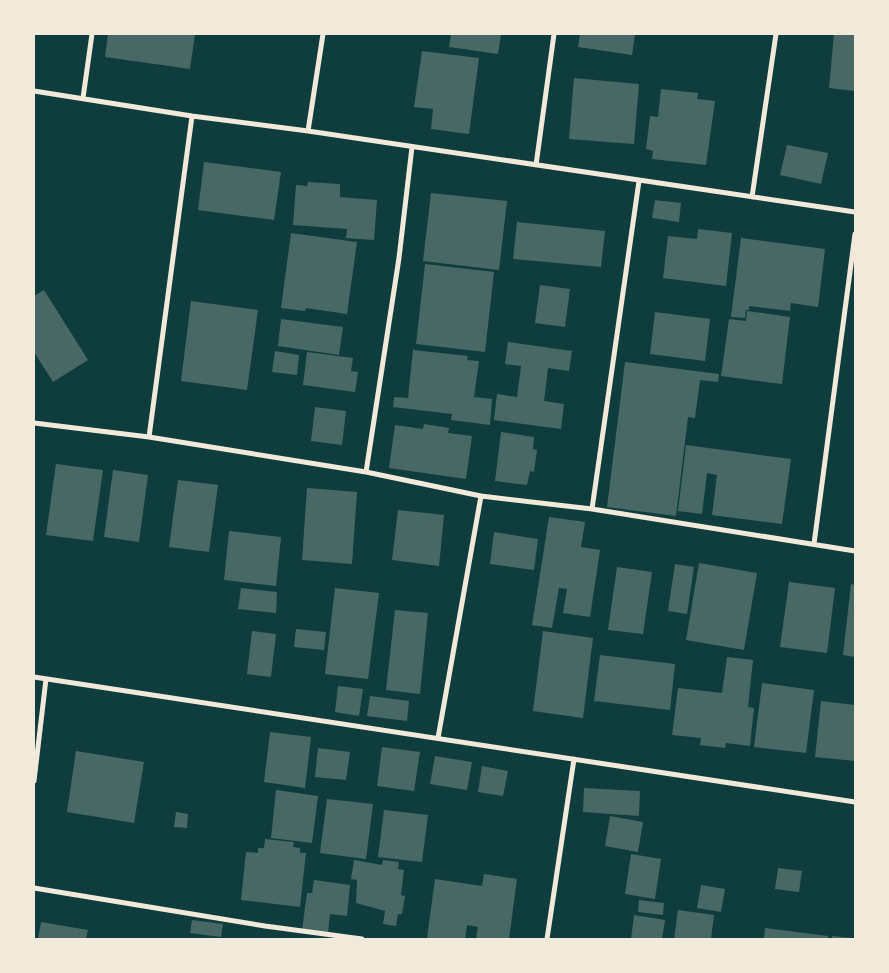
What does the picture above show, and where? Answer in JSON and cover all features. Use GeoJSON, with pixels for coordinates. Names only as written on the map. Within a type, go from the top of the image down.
{"type":"FeatureCollection","features":[{"type":"Feature","properties":{"kind":"street"},"geometry":{"type":"LineString","coordinates":[[83,98],[92,34]]}},
{"type":"Feature","properties":{"kind":"street"},"geometry":{"type":"LineString","coordinates":[[308,131],[323,34]]}},
{"type":"Feature","properties":{"kind":"street"},"geometry":{"type":"LineString","coordinates":[[536,165],[554,34]]}},
{"type":"Feature","properties":{"kind":"street"},"geometry":{"type":"LineString","coordinates":[[752,197],[776,34]]}},
{"type":"Feature","properties":{"kind":"street"},"geometry":{"type":"LineString","coordinates":[[34,91],[192,116],[308,131],[855,212]]}},
{"type":"Feature","properties":{"kind":"street"},"geometry":{"type":"LineString","coordinates":[[149,437],[192,116]]}},
{"type":"Feature","properties":{"kind":"street"},"geometry":{"type":"LineString","coordinates":[[366,472],[399,258],[412,147]]}},
{"type":"Feature","properties":{"kind":"street"},"geometry":{"type":"LineString","coordinates":[[592,509],[639,181]]}},
{"type":"Feature","properties":{"kind":"street"},"geometry":{"type":"LineString","coordinates":[[814,544],[855,234]]}},
{"type":"Feature","properties":{"kind":"street"},"geometry":{"type":"LineString","coordinates":[[34,423],[149,437],[366,472],[481,496],[592,509],[855,551]]}},
{"type":"Feature","properties":{"kind":"street"},"geometry":{"type":"LineString","coordinates":[[438,738],[481,496]]}},
{"type":"Feature","properties":{"kind":"street"},"geometry":{"type":"LineString","coordinates":[[34,677],[855,802]]}},
{"type":"Feature","properties":{"kind":"street"},"geometry":{"type":"LineString","coordinates":[[34,781],[46,679]]}},
{"type":"Feature","properties":{"kind":"street"},"geometry":{"type":"LineString","coordinates":[[547,939],[574,759]]}},
{"type":"Feature","properties":{"kind":"street"},"geometry":{"type":"LineString","coordinates":[[34,888],[265,926],[362,939]]}},
{"type":"Feature","properties":{"kind":"building"},"geometry":{"type":"Polygon","coordinates":[[[108,34],[195,34],[190,69],[105,57],[108,34]]]}},
{"type":"Feature","properties":{"kind":"building"},"geometry":{"type":"Polygon","coordinates":[[[451,34],[501,34],[498,54],[449,47],[451,34]]]}},
{"type":"Feature","properties":{"kind":"building"},"geometry":{"type":"Polygon","coordinates":[[[580,34],[635,34],[632,55],[578,47],[580,34]]]}},
{"type":"Feature","properties":{"kind":"building"},"geometry":{"type":"Polygon","coordinates":[[[834,34],[855,34],[855,91],[829,88],[834,34]]]}},
{"type":"Feature","properties":{"kind":"building"},"geometry":{"type":"Polygon","coordinates":[[[422,51],[479,58],[469,134],[431,129],[433,109],[414,107],[422,51]]]}},
{"type":"Feature","properties":{"kind":"building"},"geometry":{"type":"Polygon","coordinates":[[[574,78],[639,84],[634,144],[569,139],[574,78]]]}},
{"type":"Feature","properties":{"kind":"building"},"geometry":{"type":"Polygon","coordinates":[[[661,89],[698,93],[697,99],[715,101],[706,165],[652,159],[653,151],[646,149],[650,116],[658,117],[661,89]]]}},
{"type":"Feature","properties":{"kind":"building"},"geometry":{"type":"Polygon","coordinates":[[[787,145],[828,153],[821,184],[780,175],[787,145]]]}},
{"type":"Feature","properties":{"kind":"building"},"geometry":{"type":"Polygon","coordinates":[[[204,162],[281,172],[274,220],[198,210],[204,162]]]}},
{"type":"Feature","properties":{"kind":"building"},"geometry":{"type":"Polygon","coordinates":[[[308,182],[340,184],[340,197],[377,200],[374,240],[346,238],[347,229],[293,225],[296,185],[307,186],[308,182]]]}},
{"type":"Feature","properties":{"kind":"building"},"geometry":{"type":"Polygon","coordinates":[[[431,193],[507,201],[499,270],[423,261],[431,193]]]}},
{"type":"Feature","properties":{"kind":"building"},"geometry":{"type":"Polygon","coordinates":[[[655,200],[681,203],[679,222],[652,218],[655,200]]]}},
{"type":"Feature","properties":{"kind":"building"},"geometry":{"type":"Polygon","coordinates":[[[517,222],[605,231],[601,267],[513,259],[517,222]]]}},
{"type":"Feature","properties":{"kind":"building"},"geometry":{"type":"Polygon","coordinates":[[[698,229],[732,233],[726,286],[663,278],[668,236],[697,239],[698,229]]]}},
{"type":"Feature","properties":{"kind":"building"},"geometry":{"type":"Polygon","coordinates":[[[291,233],[357,242],[347,314],[306,308],[305,311],[281,308],[291,233]]]}},
{"type":"Feature","properties":{"kind":"building"},"geometry":{"type":"Polygon","coordinates":[[[741,238],[825,249],[818,307],[791,303],[790,311],[749,306],[749,310],[746,310],[745,318],[731,317],[741,238]]]}},
{"type":"Feature","properties":{"kind":"building"},"geometry":{"type":"Polygon","coordinates":[[[425,264],[494,272],[485,352],[416,344],[425,264]]]}},
{"type":"Feature","properties":{"kind":"building"},"geometry":{"type":"Polygon","coordinates":[[[540,285],[570,289],[565,327],[535,323],[540,285]]]}},
{"type":"Feature","properties":{"kind":"building"},"geometry":{"type":"Polygon","coordinates":[[[44,290],[88,360],[53,382],[34,352],[34,296],[44,290]]]}},
{"type":"Feature","properties":{"kind":"building"},"geometry":{"type":"Polygon","coordinates":[[[191,301],[258,310],[247,390],[181,381],[191,301]]]}},
{"type":"Feature","properties":{"kind":"building"},"geometry":{"type":"Polygon","coordinates":[[[747,311],[790,317],[782,384],[721,376],[729,319],[746,321],[747,311]]]}},
{"type":"Feature","properties":{"kind":"building"},"geometry":{"type":"Polygon","coordinates":[[[655,312],[710,319],[705,361],[650,354],[655,312]]]}},
{"type":"Feature","properties":{"kind":"building"},"geometry":{"type":"Polygon","coordinates":[[[281,319],[343,327],[339,355],[278,346],[281,319]]]}},
{"type":"Feature","properties":{"kind":"building"},"geometry":{"type":"Polygon","coordinates":[[[508,342],[572,351],[569,371],[548,368],[544,401],[564,404],[561,429],[494,420],[497,394],[517,397],[521,366],[505,364],[508,342]]]}},
{"type":"Feature","properties":{"kind":"building"},"geometry":{"type":"Polygon","coordinates":[[[413,350],[468,356],[467,360],[479,361],[474,397],[492,399],[490,425],[451,420],[452,414],[393,407],[394,397],[408,398],[413,350]]]}},
{"type":"Feature","properties":{"kind":"building"},"geometry":{"type":"Polygon","coordinates":[[[275,351],[299,355],[297,375],[272,372],[275,351]]]}},
{"type":"Feature","properties":{"kind":"building"},"geometry":{"type":"Polygon","coordinates":[[[307,352],[353,358],[351,371],[358,372],[355,392],[303,385],[307,352]]]}},
{"type":"Feature","properties":{"kind":"building"},"geometry":{"type":"Polygon","coordinates":[[[625,362],[719,374],[718,382],[700,380],[695,418],[688,417],[676,516],[607,507],[625,362]]]}},
{"type":"Feature","properties":{"kind":"building"},"geometry":{"type":"Polygon","coordinates":[[[315,407],[346,411],[342,445],[311,441],[315,407]]]}},
{"type":"Feature","properties":{"kind":"building"},"geometry":{"type":"Polygon","coordinates":[[[424,424],[449,428],[448,433],[472,436],[466,479],[389,468],[395,425],[423,429],[424,424]]]}},
{"type":"Feature","properties":{"kind":"building"},"geometry":{"type":"Polygon","coordinates":[[[501,432],[534,437],[533,449],[537,450],[534,472],[530,471],[527,485],[495,481],[501,432]]]}},
{"type":"Feature","properties":{"kind":"building"},"geometry":{"type":"Polygon","coordinates":[[[686,445],[791,459],[782,524],[712,515],[717,475],[707,473],[702,514],[678,511],[686,445]]]}},
{"type":"Feature","properties":{"kind":"building"},"geometry":{"type":"Polygon","coordinates":[[[56,464],[103,470],[93,541],[46,535],[56,464]]]}},
{"type":"Feature","properties":{"kind":"building"},"geometry":{"type":"Polygon","coordinates":[[[113,470],[148,475],[139,542],[104,537],[113,470]]]}},
{"type":"Feature","properties":{"kind":"building"},"geometry":{"type":"Polygon","coordinates":[[[178,480],[218,485],[209,552],[169,547],[178,480]]]}},
{"type":"Feature","properties":{"kind":"building"},"geometry":{"type":"Polygon","coordinates":[[[307,488],[357,492],[352,564],[302,560],[307,488]]]}},
{"type":"Feature","properties":{"kind":"building"},"geometry":{"type":"Polygon","coordinates":[[[398,510],[444,515],[439,566],[392,560],[398,510]]]}},
{"type":"Feature","properties":{"kind":"building"},"geometry":{"type":"Polygon","coordinates":[[[549,517],[585,522],[581,547],[600,550],[590,617],[563,613],[567,589],[559,588],[552,628],[532,625],[549,517]]]}},
{"type":"Feature","properties":{"kind":"building"},"geometry":{"type":"Polygon","coordinates":[[[229,531],[281,537],[276,586],[224,580],[229,531]]]}},
{"type":"Feature","properties":{"kind":"building"},"geometry":{"type":"Polygon","coordinates":[[[494,532],[538,539],[534,570],[490,564],[494,532]]]}},
{"type":"Feature","properties":{"kind":"building"},"geometry":{"type":"Polygon","coordinates":[[[699,563],[757,573],[744,650],[686,640],[699,563]]]}},
{"type":"Feature","properties":{"kind":"building"},"geometry":{"type":"Polygon","coordinates":[[[675,564],[694,567],[687,614],[668,611],[675,564]]]}},
{"type":"Feature","properties":{"kind":"building"},"geometry":{"type":"Polygon","coordinates":[[[617,567],[652,572],[643,634],[608,630],[617,567]]]}},
{"type":"Feature","properties":{"kind":"building"},"geometry":{"type":"Polygon","coordinates":[[[789,582],[835,588],[827,653],[780,647],[789,582]]]}},
{"type":"Feature","properties":{"kind":"building"},"geometry":{"type":"Polygon","coordinates":[[[851,584],[855,585],[855,657],[843,655],[851,584]]]}},
{"type":"Feature","properties":{"kind":"building"},"geometry":{"type":"Polygon","coordinates":[[[241,588],[277,592],[276,613],[238,609],[241,588]]]}},
{"type":"Feature","properties":{"kind":"building"},"geometry":{"type":"Polygon","coordinates":[[[335,588],[379,593],[368,679],[325,674],[335,588]]]}},
{"type":"Feature","properties":{"kind":"building"},"geometry":{"type":"Polygon","coordinates":[[[395,610],[428,613],[420,694],[386,690],[395,610]]]}},
{"type":"Feature","properties":{"kind":"building"},"geometry":{"type":"Polygon","coordinates":[[[296,629],[326,632],[324,650],[294,647],[296,629]]]}},
{"type":"Feature","properties":{"kind":"building"},"geometry":{"type":"Polygon","coordinates":[[[252,631],[276,634],[271,677],[247,674],[252,631]]]}},
{"type":"Feature","properties":{"kind":"building"},"geometry":{"type":"Polygon","coordinates":[[[543,631],[593,638],[583,718],[533,711],[543,631]]]}},
{"type":"Feature","properties":{"kind":"building"},"geometry":{"type":"Polygon","coordinates":[[[600,655],[675,664],[670,710],[594,701],[600,655]]]}},
{"type":"Feature","properties":{"kind":"building"},"geometry":{"type":"Polygon","coordinates":[[[727,657],[753,660],[748,707],[754,708],[750,746],[726,743],[725,748],[700,745],[701,738],[672,735],[678,688],[722,693],[727,657]]]}},
{"type":"Feature","properties":{"kind":"building"},"geometry":{"type":"Polygon","coordinates":[[[762,683],[814,690],[806,753],[754,747],[762,683]]]}},
{"type":"Feature","properties":{"kind":"building"},"geometry":{"type":"Polygon","coordinates":[[[338,686],[363,689],[359,716],[335,712],[338,686]]]}},
{"type":"Feature","properties":{"kind":"building"},"geometry":{"type":"Polygon","coordinates":[[[370,696],[409,701],[407,721],[367,716],[370,696]]]}},
{"type":"Feature","properties":{"kind":"building"},"geometry":{"type":"Polygon","coordinates":[[[821,701],[855,705],[855,761],[815,757],[821,701]]]}},
{"type":"Feature","properties":{"kind":"building"},"geometry":{"type":"Polygon","coordinates":[[[270,732],[311,737],[305,788],[264,782],[270,732]]]}},
{"type":"Feature","properties":{"kind":"building"},"geometry":{"type":"Polygon","coordinates":[[[382,747],[420,752],[414,791],[377,786],[382,747]]]}},
{"type":"Feature","properties":{"kind":"building"},"geometry":{"type":"Polygon","coordinates":[[[318,748],[350,752],[346,780],[315,777],[318,748]]]}},
{"type":"Feature","properties":{"kind":"building"},"geometry":{"type":"Polygon","coordinates":[[[76,751],[144,762],[134,823],[67,812],[76,751]]]}},
{"type":"Feature","properties":{"kind":"building"},"geometry":{"type":"Polygon","coordinates":[[[435,756],[472,762],[467,790],[430,784],[435,756]]]}},
{"type":"Feature","properties":{"kind":"building"},"geometry":{"type":"Polygon","coordinates":[[[482,766],[508,771],[503,796],[478,792],[482,766]]]}},
{"type":"Feature","properties":{"kind":"building"},"geometry":{"type":"Polygon","coordinates":[[[584,788],[640,791],[639,816],[583,812],[584,788]]]}},
{"type":"Feature","properties":{"kind":"building"},"geometry":{"type":"Polygon","coordinates":[[[276,790],[318,796],[312,843],[271,838],[276,790]]]}},
{"type":"Feature","properties":{"kind":"building"},"geometry":{"type":"Polygon","coordinates":[[[327,799],[373,804],[366,859],[320,853],[327,799]]]}},
{"type":"Feature","properties":{"kind":"building"},"geometry":{"type":"Polygon","coordinates":[[[384,810],[428,815],[422,862],[378,857],[384,810]]]}},
{"type":"Feature","properties":{"kind":"building"},"geometry":{"type":"Polygon","coordinates":[[[176,812],[188,814],[187,828],[174,827],[176,812]]]}},
{"type":"Feature","properties":{"kind":"building"},"geometry":{"type":"Polygon","coordinates":[[[610,816],[643,822],[638,852],[605,846],[610,816]]]}},
{"type":"Feature","properties":{"kind":"building"},"geometry":{"type":"Polygon","coordinates":[[[265,839],[294,842],[293,847],[300,848],[300,853],[306,853],[300,907],[241,900],[246,852],[258,853],[258,848],[264,848],[265,839]]]}},
{"type":"Feature","properties":{"kind":"building"},"geometry":{"type":"Polygon","coordinates":[[[631,854],[661,859],[655,899],[625,894],[631,854]]]}},
{"type":"Feature","properties":{"kind":"building"},"geometry":{"type":"Polygon","coordinates":[[[354,860],[382,865],[383,860],[399,862],[398,869],[404,870],[401,895],[405,896],[402,914],[398,914],[396,926],[383,924],[385,911],[356,903],[357,880],[351,879],[354,860]]]}},
{"type":"Feature","properties":{"kind":"building"},"geometry":{"type":"Polygon","coordinates":[[[778,868],[802,871],[799,892],[775,889],[778,868]]]}},
{"type":"Feature","properties":{"kind":"building"},"geometry":{"type":"Polygon","coordinates":[[[484,874],[517,879],[509,939],[476,939],[478,927],[467,925],[465,939],[427,938],[435,879],[482,886],[484,874]]]}},
{"type":"Feature","properties":{"kind":"building"},"geometry":{"type":"Polygon","coordinates":[[[314,880],[350,885],[347,916],[330,914],[328,933],[302,930],[307,893],[312,893],[314,880]]]}},
{"type":"Feature","properties":{"kind":"building"},"geometry":{"type":"Polygon","coordinates":[[[701,885],[725,889],[721,912],[697,908],[701,885]]]}},
{"type":"Feature","properties":{"kind":"building"},"geometry":{"type":"Polygon","coordinates":[[[639,900],[664,903],[663,915],[638,912],[639,900]]]}},
{"type":"Feature","properties":{"kind":"building"},"geometry":{"type":"Polygon","coordinates":[[[678,910],[714,915],[711,939],[674,939],[678,910]]]}},
{"type":"Feature","properties":{"kind":"building"},"geometry":{"type":"Polygon","coordinates":[[[634,915],[665,920],[662,939],[631,939],[634,915]]]}},
{"type":"Feature","properties":{"kind":"building"},"geometry":{"type":"Polygon","coordinates":[[[192,920],[223,924],[221,937],[190,933],[192,920]]]}},
{"type":"Feature","properties":{"kind":"building"},"geometry":{"type":"Polygon","coordinates":[[[41,922],[88,930],[86,939],[38,939],[41,922]]]}},
{"type":"Feature","properties":{"kind":"building"},"geometry":{"type":"Polygon","coordinates":[[[765,928],[828,936],[828,939],[764,939],[765,928]]]}},
{"type":"Feature","properties":{"kind":"building"},"geometry":{"type":"Polygon","coordinates":[[[832,936],[852,938],[852,939],[832,939],[832,936]]]}}]}
